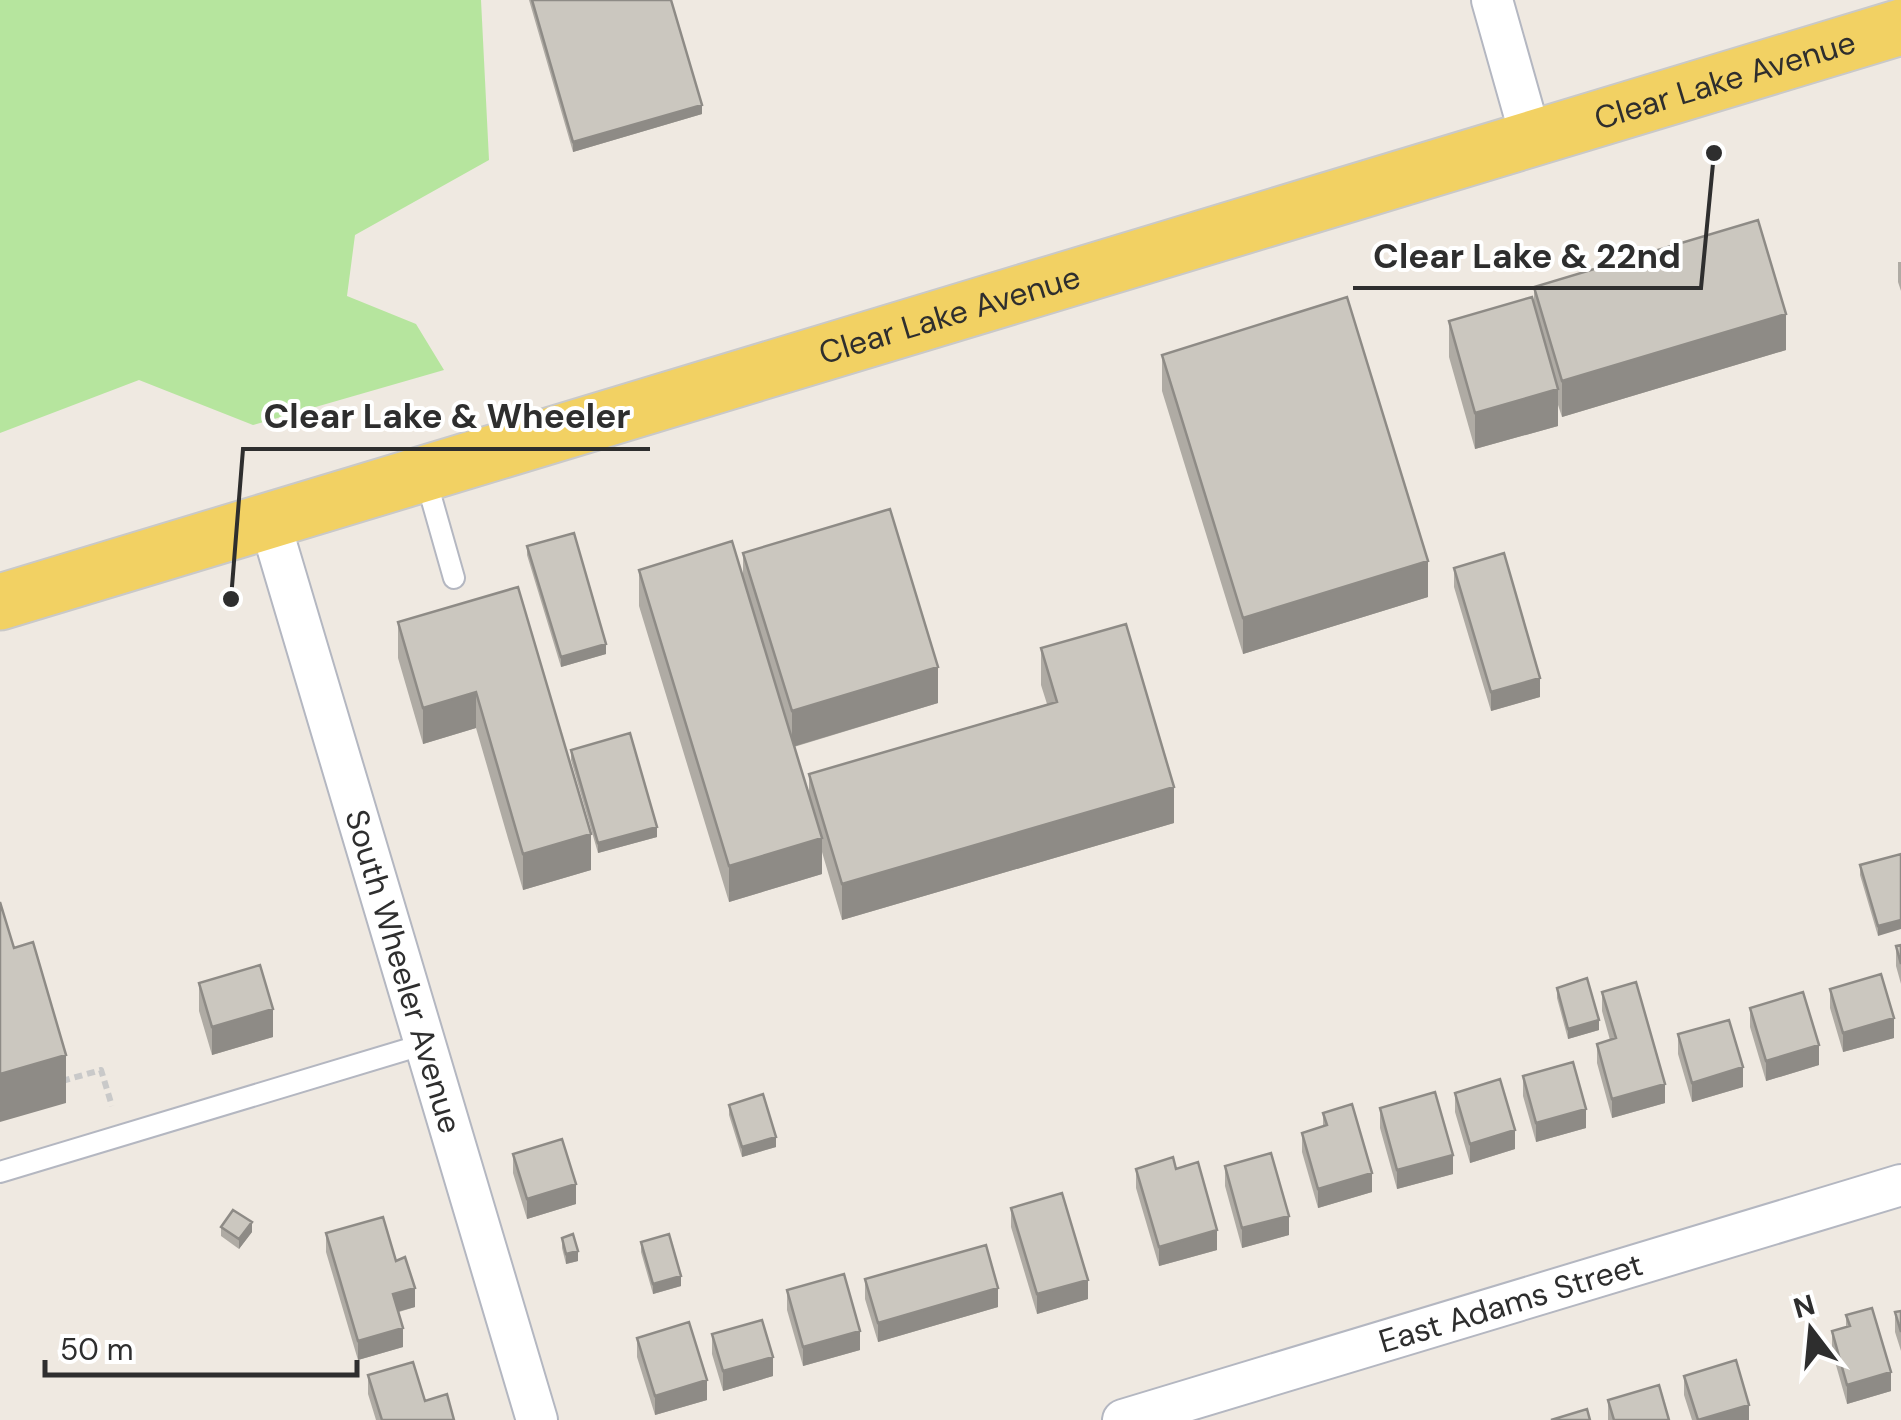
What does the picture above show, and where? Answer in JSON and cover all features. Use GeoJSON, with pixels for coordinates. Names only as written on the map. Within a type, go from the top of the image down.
{"type":"FeatureCollection","features":[{"type":"Feature","properties":{"kind":"main road","name":"Clear Lake Avenue"},"geometry":{"type":"LineString","coordinates":[[0,602],[1901,27]]}},
{"type":"Feature","properties":{"kind":"street"},"geometry":{"type":"LineString","coordinates":[[1492,0],[1531,138]]}},
{"type":"Feature","properties":{"kind":"street","name":"South Wheeler Avenue"},"geometry":{"type":"LineString","coordinates":[[270,522],[537,1420]]}},
{"type":"Feature","properties":{"kind":"street","name":"East Adams Street"},"geometry":{"type":"LineString","coordinates":[[1122,1420],[1901,1186]]}},
{"type":"Feature","properties":{"kind":"lane"},"geometry":{"type":"LineString","coordinates":[[424,476],[454,578]]}},
{"type":"Feature","properties":{"kind":"lane"},"geometry":{"type":"LineString","coordinates":[[0,1172],[426,1044]]}},
{"type":"Feature","properties":{"kind":"path"},"geometry":{"type":"LineString","coordinates":[[62,1080],[101,1070],[115,1117]]}},
{"type":"Feature","properties":{"kind":"green space"},"geometry":{"type":"Polygon","coordinates":[[[0,0],[481,0],[489,160],[355,235],[347,296],[416,324],[444,370],[253,425],[139,380],[0,433],[0,0]]]}},
{"type":"Feature","properties":{"kind":"building"},"geometry":{"type":"Polygon","coordinates":[[[532,0],[671,0],[702,105],[573,142],[532,0]]]}},
{"type":"Feature","properties":{"kind":"building"},"geometry":{"type":"Polygon","coordinates":[[[1758,220],[1786,314],[1562,381],[1534,287],[1758,220]]]}},
{"type":"Feature","properties":{"kind":"building"},"geometry":{"type":"Polygon","coordinates":[[[1347,297],[1428,561],[1243,618],[1162,355],[1347,297]]]}},
{"type":"Feature","properties":{"kind":"building"},"geometry":{"type":"Polygon","coordinates":[[[1532,297],[1558,389],[1475,413],[1449,321],[1532,297]]]}},
{"type":"Feature","properties":{"kind":"building"},"geometry":{"type":"Polygon","coordinates":[[[890,509],[938,667],[792,711],[743,553],[890,509]]]}},
{"type":"Feature","properties":{"kind":"building"},"geometry":{"type":"Polygon","coordinates":[[[574,533],[606,644],[561,657],[527,546],[574,533]]]}},
{"type":"Feature","properties":{"kind":"building"},"geometry":{"type":"Polygon","coordinates":[[[732,541],[822,838],[729,866],[639,570],[732,541]]]}},
{"type":"Feature","properties":{"kind":"building"},"geometry":{"type":"Polygon","coordinates":[[[1504,553],[1540,678],[1491,692],[1454,568],[1504,553]]]}},
{"type":"Feature","properties":{"kind":"building"},"geometry":{"type":"Polygon","coordinates":[[[518,587],[591,834],[523,854],[476,692],[423,708],[398,622],[518,587]]]}},
{"type":"Feature","properties":{"kind":"building"},"geometry":{"type":"Polygon","coordinates":[[[1126,624],[1174,787],[842,884],[809,774],[1057,702],[1041,648],[1126,624]]]}},
{"type":"Feature","properties":{"kind":"building"},"geometry":{"type":"Polygon","coordinates":[[[630,733],[657,827],[598,843],[571,750],[630,733]]]}},
{"type":"Feature","properties":{"kind":"building"},"geometry":{"type":"Polygon","coordinates":[[[1901,854],[1901,920],[1878,926],[1860,865],[1901,854]]]}},
{"type":"Feature","properties":{"kind":"building"},"geometry":{"type":"Polygon","coordinates":[[[0,902],[14,948],[33,942],[66,1055],[0,1074],[0,902]]]}},
{"type":"Feature","properties":{"kind":"building"},"geometry":{"type":"Polygon","coordinates":[[[260,965],[273,1009],[212,1027],[199,983],[260,965]]]}},
{"type":"Feature","properties":{"kind":"building"},"geometry":{"type":"Polygon","coordinates":[[[1881,974],[1894,1018],[1843,1033],[1830,989],[1881,974]]]}},
{"type":"Feature","properties":{"kind":"building"},"geometry":{"type":"Polygon","coordinates":[[[1587,978],[1599,1020],[1568,1029],[1557,988],[1587,978]]]}},
{"type":"Feature","properties":{"kind":"building"},"geometry":{"type":"Polygon","coordinates":[[[1636,982],[1665,1084],[1612,1099],[1597,1044],[1616,1038],[1602,992],[1636,982]]]}},
{"type":"Feature","properties":{"kind":"building"},"geometry":{"type":"Polygon","coordinates":[[[1803,992],[1819,1045],[1766,1061],[1750,1008],[1803,992]]]}},
{"type":"Feature","properties":{"kind":"building"},"geometry":{"type":"Polygon","coordinates":[[[1729,1020],[1743,1067],[1692,1083],[1678,1034],[1729,1020]]]}},
{"type":"Feature","properties":{"kind":"building"},"geometry":{"type":"Polygon","coordinates":[[[1573,1062],[1586,1109],[1536,1123],[1523,1076],[1573,1062]]]}},
{"type":"Feature","properties":{"kind":"building"},"geometry":{"type":"Polygon","coordinates":[[[1500,1079],[1515,1130],[1470,1144],[1455,1093],[1500,1079]]]}},
{"type":"Feature","properties":{"kind":"building"},"geometry":{"type":"Polygon","coordinates":[[[1435,1092],[1453,1155],[1397,1170],[1380,1108],[1435,1092]]]}},
{"type":"Feature","properties":{"kind":"building"},"geometry":{"type":"Polygon","coordinates":[[[763,1094],[776,1137],[742,1147],[729,1105],[763,1094]]]}},
{"type":"Feature","properties":{"kind":"building"},"geometry":{"type":"Polygon","coordinates":[[[1352,1104],[1372,1173],[1318,1189],[1302,1133],[1327,1125],[1323,1113],[1352,1104]]]}},
{"type":"Feature","properties":{"kind":"building"},"geometry":{"type":"Polygon","coordinates":[[[562,1139],[576,1184],[527,1199],[513,1154],[562,1139]]]}},
{"type":"Feature","properties":{"kind":"building"},"geometry":{"type":"Polygon","coordinates":[[[1271,1153],[1289,1216],[1242,1228],[1225,1166],[1271,1153]]]}},
{"type":"Feature","properties":{"kind":"building"},"geometry":{"type":"Polygon","coordinates":[[[1173,1157],[1176,1169],[1198,1162],[1217,1230],[1159,1247],[1136,1169],[1173,1157]]]}},
{"type":"Feature","properties":{"kind":"building"},"geometry":{"type":"Polygon","coordinates":[[[1062,1193],[1088,1280],[1037,1294],[1011,1208],[1062,1193]]]}},
{"type":"Feature","properties":{"kind":"building"},"geometry":{"type":"Polygon","coordinates":[[[233,1210],[252,1222],[239,1239],[221,1227],[233,1210]]]}},
{"type":"Feature","properties":{"kind":"building"},"geometry":{"type":"Polygon","coordinates":[[[383,1217],[396,1261],[405,1257],[415,1288],[393,1294],[403,1328],[358,1341],[326,1233],[383,1217]]]}},
{"type":"Feature","properties":{"kind":"building"},"geometry":{"type":"Polygon","coordinates":[[[573,1234],[578,1251],[566,1254],[562,1238],[573,1234]]]}},
{"type":"Feature","properties":{"kind":"building"},"geometry":{"type":"Polygon","coordinates":[[[669,1234],[681,1276],[653,1284],[641,1242],[669,1234]]]}},
{"type":"Feature","properties":{"kind":"building"},"geometry":{"type":"Polygon","coordinates":[[[986,1245],[998,1288],[878,1323],[865,1279],[986,1245]]]}},
{"type":"Feature","properties":{"kind":"building"},"geometry":{"type":"Polygon","coordinates":[[[844,1274],[860,1331],[803,1347],[787,1290],[844,1274]]]}},
{"type":"Feature","properties":{"kind":"building"},"geometry":{"type":"Polygon","coordinates":[[[1872,1308],[1891,1372],[1847,1385],[1832,1331],[1850,1326],[1846,1315],[1872,1308]]]}},
{"type":"Feature","properties":{"kind":"building"},"geometry":{"type":"Polygon","coordinates":[[[1901,1311],[1901,1332],[1895,1312],[1901,1311]]]}},
{"type":"Feature","properties":{"kind":"building"},"geometry":{"type":"Polygon","coordinates":[[[762,1320],[773,1357],[723,1371],[712,1334],[762,1320]]]}},
{"type":"Feature","properties":{"kind":"building"},"geometry":{"type":"Polygon","coordinates":[[[689,1322],[707,1380],[655,1396],[637,1338],[689,1322]]]}},
{"type":"Feature","properties":{"kind":"building"},"geometry":{"type":"Polygon","coordinates":[[[1736,1360],[1749,1405],[1698,1420],[1684,1376],[1736,1360]]]}},
{"type":"Feature","properties":{"kind":"building"},"geometry":{"type":"Polygon","coordinates":[[[413,1362],[425,1401],[447,1394],[454,1420],[382,1420],[368,1375],[413,1362]]]}},
{"type":"Feature","properties":{"kind":"building"},"geometry":{"type":"Polygon","coordinates":[[[1659,1385],[1669,1420],[1614,1420],[1608,1400],[1659,1385]]]}},
{"type":"Feature","properties":{"kind":"building"},"geometry":{"type":"Polygon","coordinates":[[[1587,1409],[1590,1420],[1551,1420],[1587,1409]]]}},
{"type":"Feature","properties":{"kind":"place","name":"Clear Lake & 22nd"},"geometry":{"type":"Point","coordinates":[1714,153]}},
{"type":"Feature","properties":{"kind":"place","name":"Clear Lake & Wheeler"},"geometry":{"type":"Point","coordinates":[231,599]}}]}
